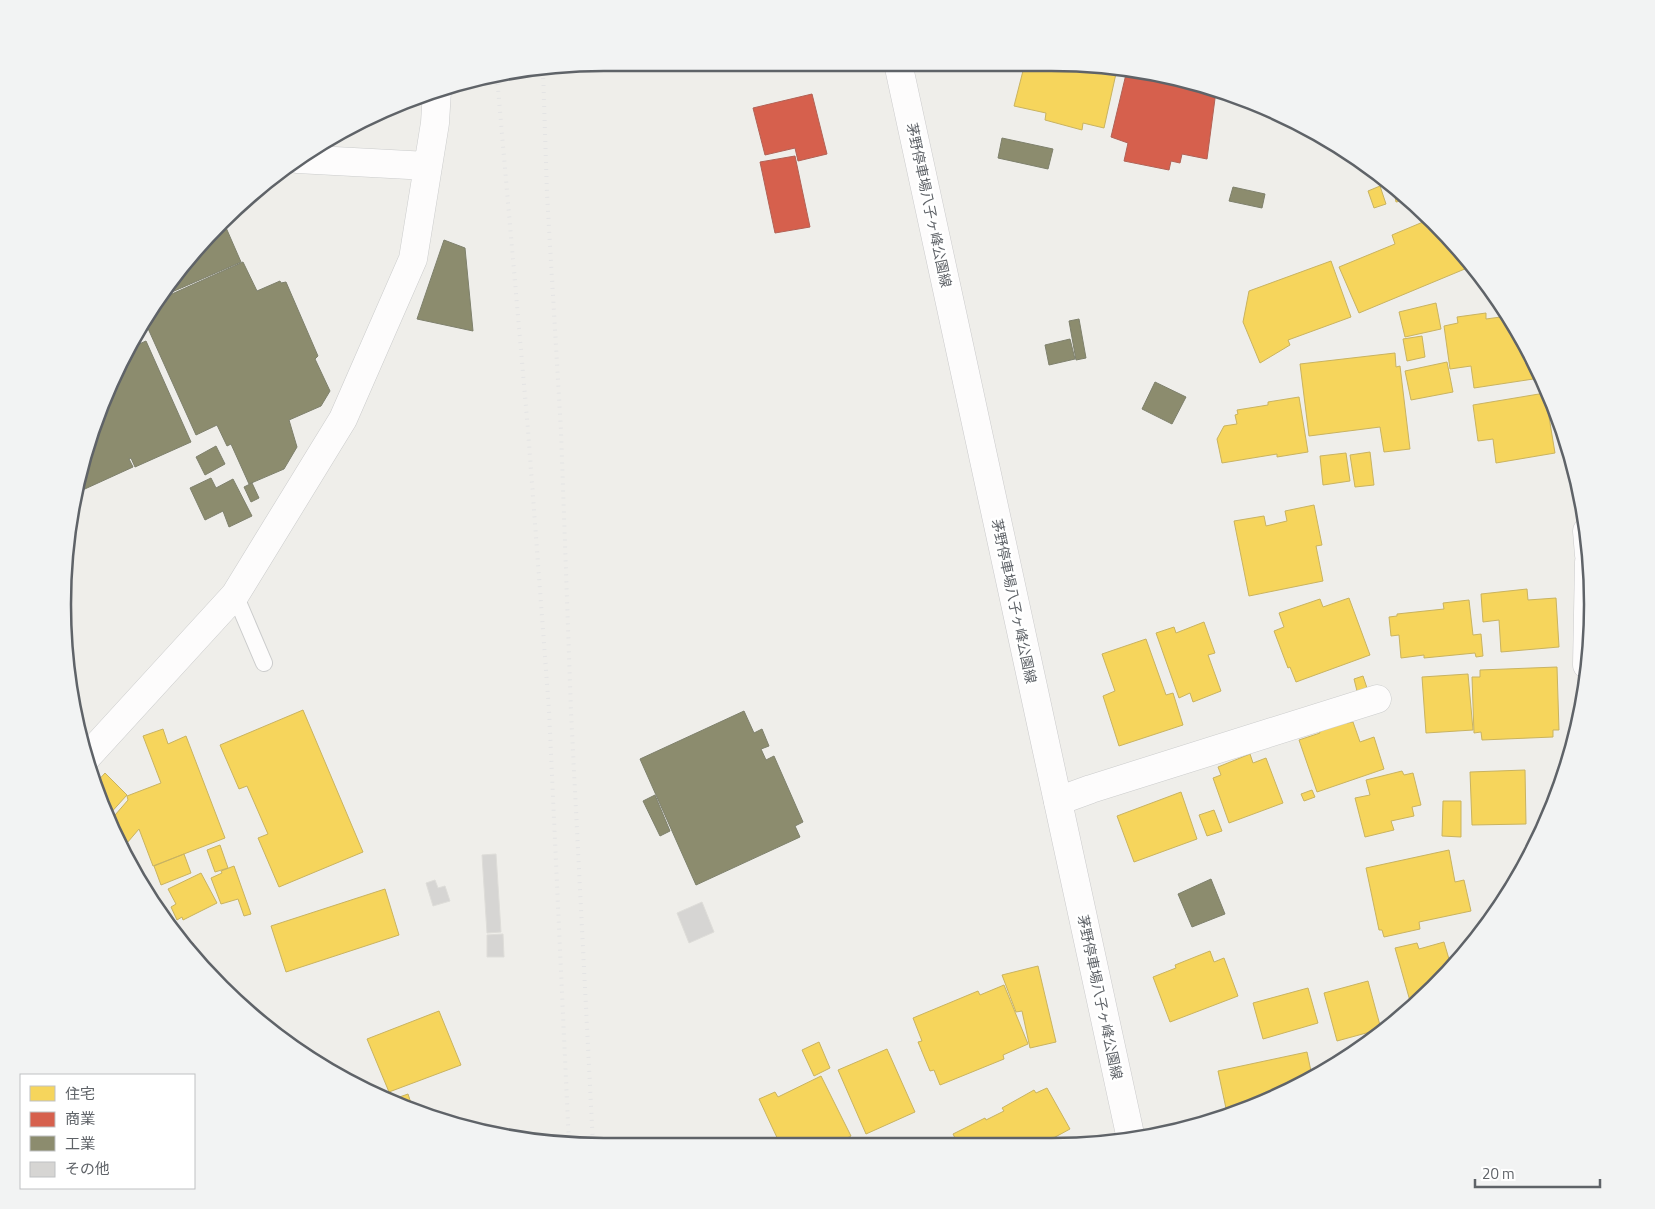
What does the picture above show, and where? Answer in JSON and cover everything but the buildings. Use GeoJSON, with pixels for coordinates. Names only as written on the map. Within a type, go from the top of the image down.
{"type":"FeatureCollection","features":[{"type":"Feature","properties":{"kind":"street","name":"茅野停車場八子ヶ峰公園線"},"geometry":{"type":"LineString","coordinates":[[900,71],[1128,1132]]}},
{"type":"Feature","properties":{"kind":"street"},"geometry":{"type":"LineString","coordinates":[[92,752],[235,595],[343,419],[413,259],[435,122],[436,99]]}},
{"type":"Feature","properties":{"kind":"street"},"geometry":{"type":"LineString","coordinates":[[310,160],[428,166]]}},
{"type":"Feature","properties":{"kind":"street"},"geometry":{"type":"LineString","coordinates":[[1058,801],[1377,699]]}},
{"type":"Feature","properties":{"kind":"lane"},"geometry":{"type":"LineString","coordinates":[[235,595],[264,663]]}},
{"type":"Feature","properties":{"kind":"railway"},"geometry":{"type":"LineString","coordinates":[[543,75],[547,194],[561,431],[571,712],[593,1138]]}},
{"type":"Feature","properties":{"kind":"railway"},"geometry":{"type":"LineString","coordinates":[[497,82],[528,430],[549,710],[569,1137]]}}]}
